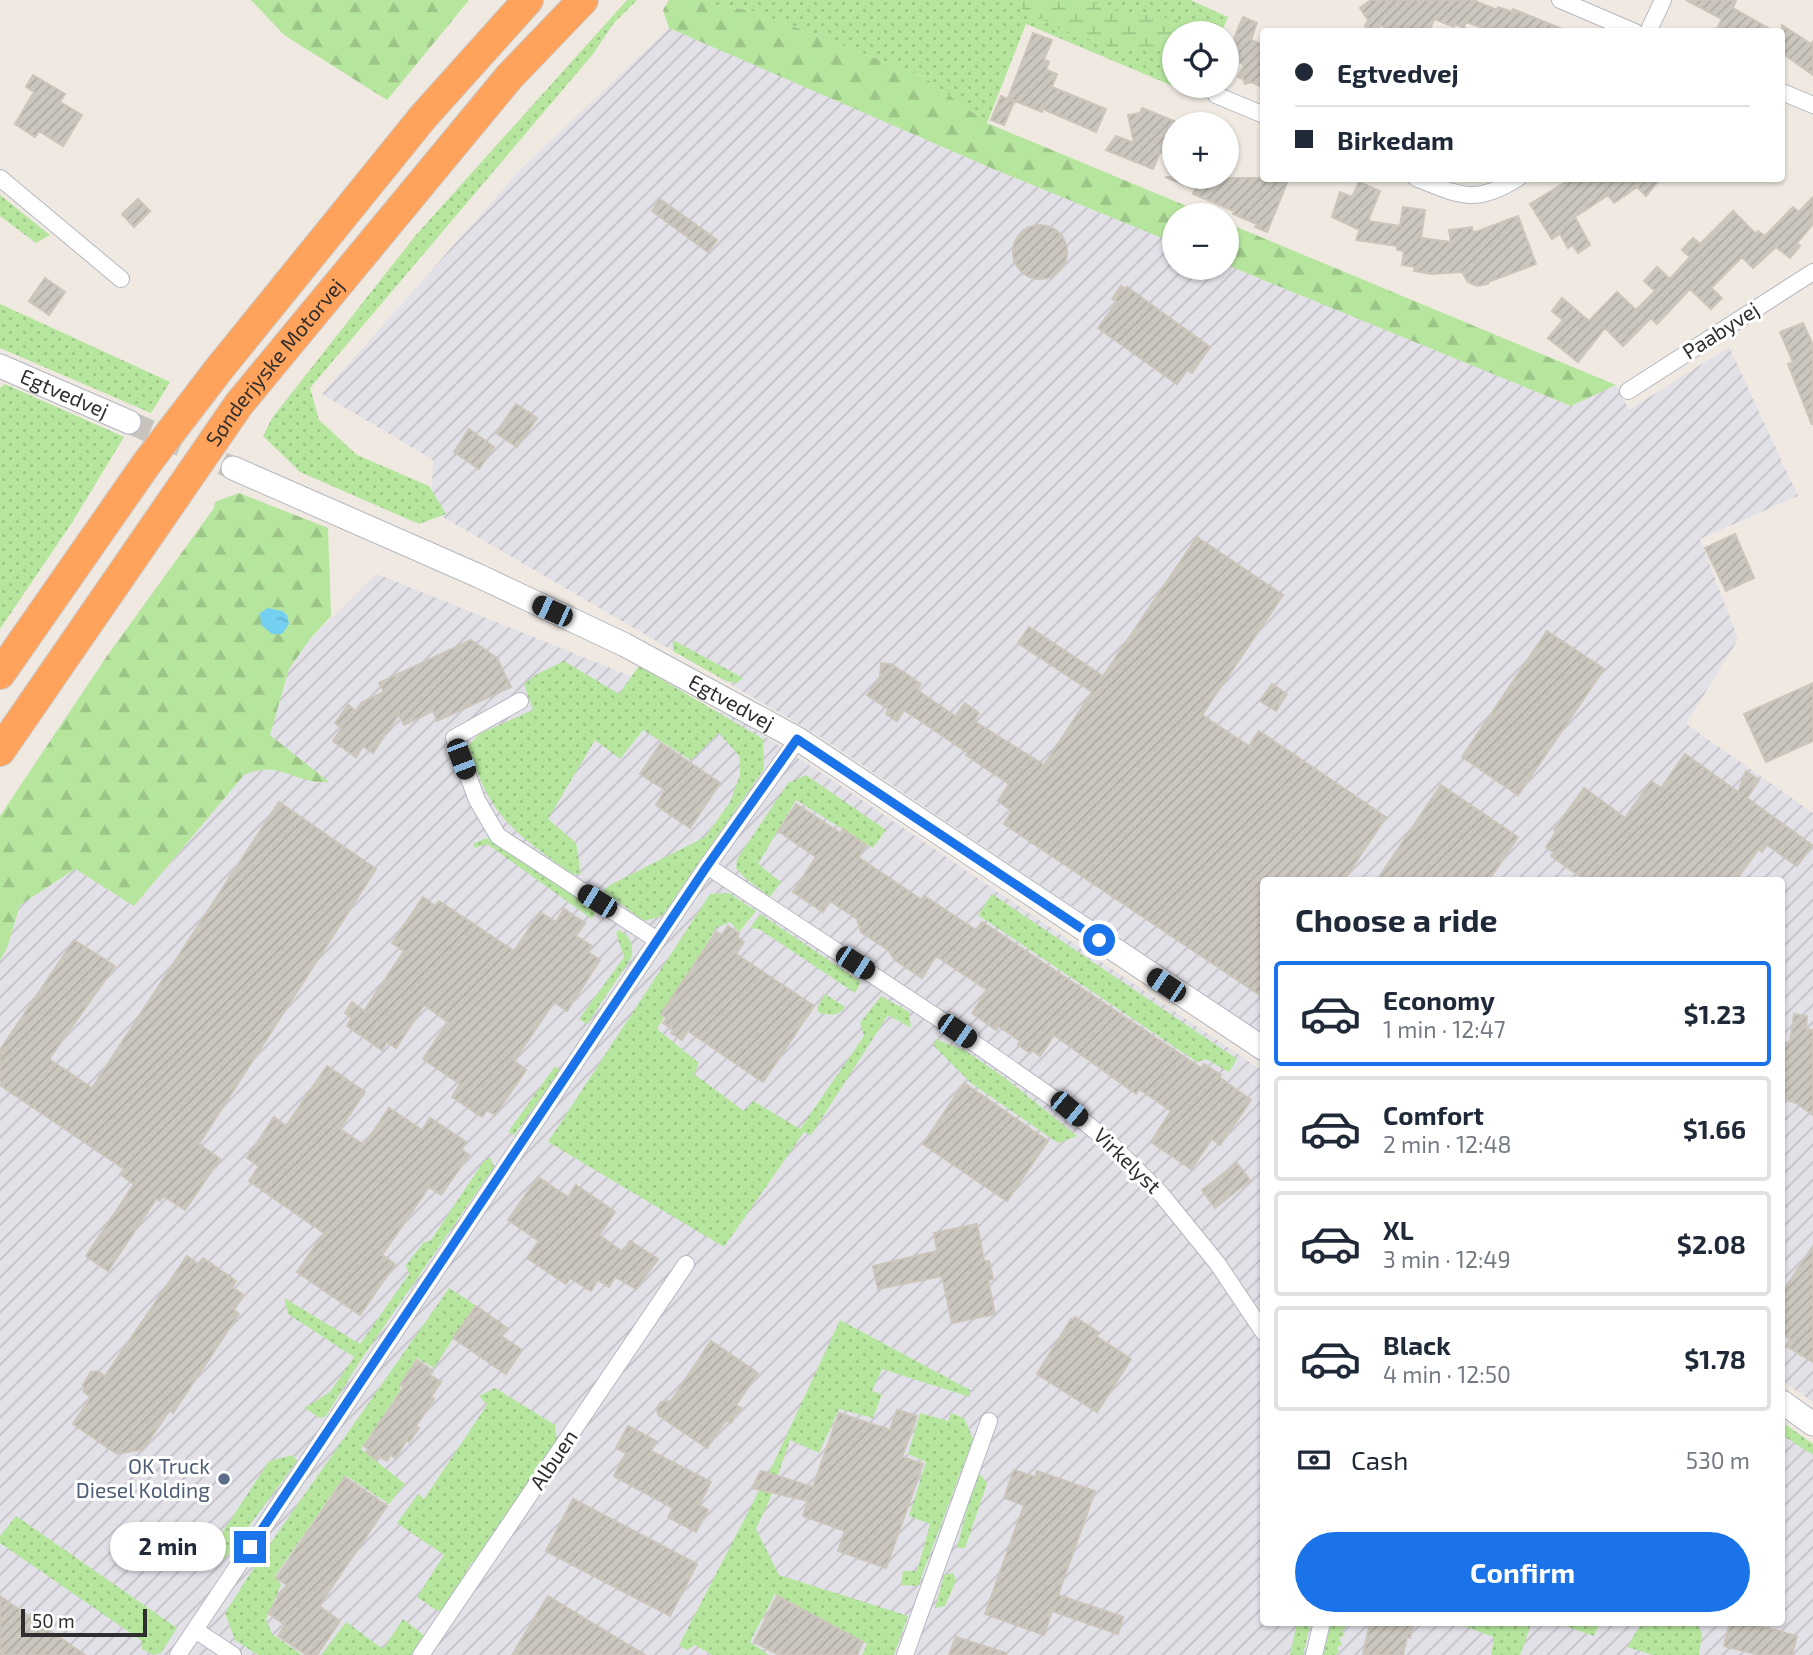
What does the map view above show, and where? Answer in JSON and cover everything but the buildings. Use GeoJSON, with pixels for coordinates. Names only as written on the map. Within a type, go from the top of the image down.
{"type":"FeatureCollection","features":[{"type":"Feature","properties":{"kind":"highway","name":"Sønderjyske Motorvej"},"geometry":{"type":"LineString","coordinates":[[0,674],[147,463],[219,369],[423,117],[528,0]]}},
{"type":"Feature","properties":{"kind":"highway","name":"Sønderjyske Motorvej"},"geometry":{"type":"LineString","coordinates":[[0,751],[239,404],[510,76],[583,0]]}},
{"type":"Feature","properties":{"kind":"street"},"geometry":{"type":"LineString","coordinates":[[1560,0],[1626,28]]}},
{"type":"Feature","properties":{"kind":"street"},"geometry":{"type":"LineString","coordinates":[[1650,28],[1663,0]]}},
{"type":"Feature","properties":{"kind":"street"},"geometry":{"type":"LineString","coordinates":[[1785,93],[1813,105]]}},
{"type":"Feature","properties":{"kind":"street"},"geometry":{"type":"LineString","coordinates":[[1223,98],[1260,113]]}},
{"type":"Feature","properties":{"kind":"street"},"geometry":{"type":"LineString","coordinates":[[0,178],[121,279]]}},
{"type":"Feature","properties":{"kind":"street"},"geometry":{"type":"LineString","coordinates":[[1426,182],[1465,196],[1497,192],[1512,182]]}},
{"type":"Feature","properties":{"kind":"street","name":"Paabyvej"},"geometry":{"type":"LineString","coordinates":[[1628,391],[1813,274]]}},
{"type":"Feature","properties":{"kind":"street","name":"Egtvedvej"},"geometry":{"type":"LineString","coordinates":[[0,366],[130,422]]}},
{"type":"Feature","properties":{"kind":"street","name":"Egtvedvej"},"geometry":{"type":"LineString","coordinates":[[233,468],[479,576],[625,645],[797,739],[1260,1046]]}},
{"type":"Feature","properties":{"kind":"street"},"geometry":{"type":"LineString","coordinates":[[520,701],[453,738],[478,800],[494,830],[498,836],[657,940]]}},
{"type":"Feature","properties":{"kind":"street"},"geometry":{"type":"LineString","coordinates":[[178,1655],[707,866],[797,739]]}},
{"type":"Feature","properties":{"kind":"street","name":"Virkelyst"},"geometry":{"type":"LineString","coordinates":[[707,866],[935,1016],[1069,1109],[1111,1144],[1161,1194],[1217,1263],[1260,1327]]}},
{"type":"Feature","properties":{"kind":"street","name":"Albuen"},"geometry":{"type":"LineString","coordinates":[[421,1655],[686,1264]]}},
{"type":"Feature","properties":{"kind":"street"},"geometry":{"type":"LineString","coordinates":[[1785,1404],[1813,1424]]}},
{"type":"Feature","properties":{"kind":"street"},"geometry":{"type":"LineString","coordinates":[[905,1655],[989,1421]]}},
{"type":"Feature","properties":{"kind":"street"},"geometry":{"type":"LineString","coordinates":[[1314,1655],[1321,1626]]}},
{"type":"Feature","properties":{"kind":"street"},"geometry":{"type":"LineString","coordinates":[[195,1630],[233,1655]]}},
{"type":"Feature","properties":{"kind":"shaded area"},"geometry":{"type":"Polygon","coordinates":[[[669,28],[991,168],[1162,238],[1162,280],[1239,280],[1239,270],[1571,406],[1616,385],[1629,410],[1729,347],[1798,496],[1700,539],[1738,639],[1686,724],[1813,813],[1813,1402],[1785,1383],[1785,877],[1260,877],[1260,1032],[816,734],[431,510],[433,460],[322,394],[521,169],[669,28]]]}},
{"type":"Feature","properties":{"kind":"shaded area"},"geometry":{"type":"Polygon","coordinates":[[[377,574],[739,720],[1260,1069],[1260,1626],[1785,1626],[1785,1424],[1813,1444],[1813,1655],[0,1655],[0,960],[7,948],[20,905],[75,869],[134,906],[244,775],[255,770],[283,771],[317,783],[328,782],[270,735],[289,669],[310,639],[377,574]]]}},
{"type":"Feature","properties":{"kind":"green space"},"geometry":{"type":"Polygon","coordinates":[[[251,0],[469,0],[387,100],[284,35],[251,0]]]}},
{"type":"Feature","properties":{"kind":"green space"},"geometry":{"type":"Polygon","coordinates":[[[627,0],[637,0],[613,24],[593,54],[310,388],[319,420],[357,455],[429,486],[446,514],[419,524],[300,472],[263,436],[272,418],[416,235],[627,0]]]}},
{"type":"Feature","properties":{"kind":"green space"},"geometry":{"type":"Polygon","coordinates":[[[669,0],[705,0],[715,5],[753,11],[924,77],[987,123],[1179,203],[1162,203],[1162,238],[991,168],[669,28],[663,10],[669,0]]]}},
{"type":"Feature","properties":{"kind":"green space"},"geometry":{"type":"Polygon","coordinates":[[[705,0],[1190,0],[1228,17],[1226,21],[1162,21],[1162,81],[1026,24],[987,123],[924,77],[753,11],[715,5],[705,0]]]}},
{"type":"Feature","properties":{"kind":"green space"},"geometry":{"type":"Polygon","coordinates":[[[1007,0],[1085,0],[1120,12],[1178,21],[1162,21],[1162,50],[1111,47],[1060,29],[1007,0]]]}},
{"type":"Feature","properties":{"kind":"green space"},"geometry":{"type":"Polygon","coordinates":[[[0,195],[50,235],[36,243],[0,216],[0,195]]]}},
{"type":"Feature","properties":{"kind":"green space"},"geometry":{"type":"Polygon","coordinates":[[[1239,228],[1616,385],[1571,406],[1239,270],[1239,228]]]}},
{"type":"Feature","properties":{"kind":"green space"},"geometry":{"type":"Polygon","coordinates":[[[0,304],[170,382],[151,413],[0,348],[0,304]]]}},
{"type":"Feature","properties":{"kind":"green space"},"geometry":{"type":"Polygon","coordinates":[[[5,384],[124,437],[71,524],[0,629],[0,388],[5,384]]]}},
{"type":"Feature","properties":{"kind":"green space"},"geometry":{"type":"Polygon","coordinates":[[[239,493],[328,528],[331,616],[310,639],[289,669],[270,735],[329,782],[317,782],[268,770],[244,775],[134,906],[75,869],[20,905],[7,948],[0,960],[0,816],[107,656],[214,508],[215,502],[239,493]]]}},
{"type":"Feature","properties":{"kind":"green space"},"geometry":{"type":"Polygon","coordinates":[[[673,640],[743,678],[736,683],[726,681],[673,651],[673,640]]]}},
{"type":"Feature","properties":{"kind":"green space"},"geometry":{"type":"Polygon","coordinates":[[[564,661],[619,694],[639,666],[763,739],[764,769],[662,916],[644,921],[603,891],[705,837],[730,802],[740,775],[740,757],[719,733],[691,760],[643,730],[620,759],[595,740],[548,819],[576,843],[581,874],[572,874],[506,821],[485,790],[468,746],[479,734],[533,710],[524,684],[537,674],[564,661]]]}},
{"type":"Feature","properties":{"kind":"green space"},"geometry":{"type":"Polygon","coordinates":[[[806,775],[886,830],[873,848],[796,800],[758,864],[781,882],[770,897],[736,868],[737,859],[788,783],[806,775]]]}},
{"type":"Feature","properties":{"kind":"green space"},"geometry":{"type":"Polygon","coordinates":[[[492,838],[592,909],[595,913],[592,919],[487,844],[475,848],[473,844],[492,838]]]}},
{"type":"Feature","properties":{"kind":"green space"},"geometry":{"type":"Polygon","coordinates":[[[729,893],[756,911],[739,932],[730,922],[716,928],[657,1029],[699,1063],[694,1074],[744,1111],[753,1101],[800,1129],[864,1036],[860,1023],[881,996],[909,1012],[911,1028],[888,1015],[811,1135],[804,1132],[724,1247],[548,1142],[710,894],[729,893]]]}},
{"type":"Feature","properties":{"kind":"green space"},"geometry":{"type":"Polygon","coordinates":[[[992,894],[1237,1059],[1229,1072],[1206,1059],[1197,1062],[978,915],[992,894]]]}},
{"type":"Feature","properties":{"kind":"green space"},"geometry":{"type":"Polygon","coordinates":[[[760,914],[861,982],[855,993],[759,929],[750,928],[760,914]]]}},
{"type":"Feature","properties":{"kind":"green space"},"geometry":{"type":"Polygon","coordinates":[[[619,930],[631,942],[631,958],[587,1024],[579,1019],[624,957],[616,933],[619,930]]]}},
{"type":"Feature","properties":{"kind":"green space"},"geometry":{"type":"Polygon","coordinates":[[[825,994],[845,1007],[837,1014],[819,1013],[817,1008],[825,994]]]}},
{"type":"Feature","properties":{"kind":"green space"},"geometry":{"type":"Polygon","coordinates":[[[935,1039],[966,1051],[1005,1078],[1077,1136],[1058,1143],[971,1083],[934,1046],[935,1039]]]}},
{"type":"Feature","properties":{"kind":"green space"},"geometry":{"type":"Polygon","coordinates":[[[555,1066],[560,1071],[514,1135],[508,1132],[555,1066]]]}},
{"type":"Feature","properties":{"kind":"green space"},"geometry":{"type":"Polygon","coordinates":[[[490,1157],[494,1167],[360,1361],[326,1416],[320,1418],[304,1408],[330,1392],[354,1357],[288,1314],[284,1298],[360,1344],[409,1274],[406,1265],[423,1243],[431,1240],[483,1162],[490,1157]]]}},
{"type":"Feature","properties":{"kind":"green space"},"geometry":{"type":"Polygon","coordinates":[[[449,1288],[475,1305],[434,1368],[417,1358],[399,1386],[401,1389],[361,1449],[405,1484],[389,1504],[345,1475],[275,1576],[281,1585],[266,1619],[272,1634],[302,1655],[258,1655],[235,1640],[225,1613],[260,1558],[449,1288]]]}},
{"type":"Feature","properties":{"kind":"green space"},"geometry":{"type":"Polygon","coordinates":[[[840,1320],[970,1390],[970,1397],[882,1369],[872,1391],[882,1394],[873,1418],[839,1409],[819,1453],[790,1440],[769,1501],[756,1529],[779,1575],[908,1616],[894,1655],[862,1655],[867,1644],[775,1594],[750,1642],[769,1655],[712,1655],[695,1645],[687,1650],[679,1645],[774,1462],[840,1320]]]}},
{"type":"Feature","properties":{"kind":"green space"},"geometry":{"type":"Polygon","coordinates":[[[495,1388],[555,1425],[557,1442],[475,1562],[472,1562],[465,1573],[465,1579],[442,1611],[436,1610],[417,1597],[444,1555],[397,1523],[418,1494],[424,1499],[487,1405],[479,1396],[495,1388]]]}},
{"type":"Feature","properties":{"kind":"green space"},"geometry":{"type":"Polygon","coordinates":[[[920,1413],[948,1421],[951,1413],[964,1418],[973,1439],[918,1586],[901,1585],[903,1571],[917,1571],[930,1524],[909,1516],[926,1462],[908,1454],[920,1413]]]}},
{"type":"Feature","properties":{"kind":"green space"},"geometry":{"type":"Polygon","coordinates":[[[1785,1424],[1813,1444],[1813,1455],[1785,1437],[1785,1424]]]}},
{"type":"Feature","properties":{"kind":"green space"},"geometry":{"type":"Polygon","coordinates":[[[293,1455],[297,1461],[224,1560],[218,1539],[269,1461],[293,1455]]]}},
{"type":"Feature","properties":{"kind":"green space"},"geometry":{"type":"Polygon","coordinates":[[[981,1475],[987,1483],[965,1548],[957,1548],[975,1477],[981,1475]]]}},
{"type":"Feature","properties":{"kind":"green space"},"geometry":{"type":"Polygon","coordinates":[[[16,1516],[177,1628],[161,1653],[153,1655],[142,1649],[142,1641],[0,1543],[0,1536],[16,1516]]]}},
{"type":"Feature","properties":{"kind":"green space"},"geometry":{"type":"Polygon","coordinates":[[[953,1573],[956,1580],[945,1606],[935,1608],[944,1575],[953,1573]]]}},
{"type":"Feature","properties":{"kind":"green space"},"geometry":{"type":"Polygon","coordinates":[[[403,1619],[425,1636],[411,1655],[321,1655],[346,1622],[383,1649],[403,1619]]]}},
{"type":"Feature","properties":{"kind":"green space"},"geometry":{"type":"Polygon","coordinates":[[[1296,1626],[1310,1626],[1303,1655],[1290,1655],[1296,1626]]]}},
{"type":"Feature","properties":{"kind":"green space"},"geometry":{"type":"Polygon","coordinates":[[[1330,1626],[1345,1626],[1342,1631],[1345,1635],[1339,1638],[1342,1645],[1337,1647],[1339,1652],[1335,1655],[1323,1655],[1330,1626]]]}},
{"type":"Feature","properties":{"kind":"green space"},"geometry":{"type":"Polygon","coordinates":[[[1464,1626],[1531,1626],[1520,1655],[1491,1655],[1494,1637],[1464,1626]]]}},
{"type":"Feature","properties":{"kind":"green space"},"geometry":{"type":"Polygon","coordinates":[[[1565,1626],[1598,1626],[1594,1636],[1565,1626]]]}},
{"type":"Feature","properties":{"kind":"green space"},"geometry":{"type":"Polygon","coordinates":[[[1640,1626],[1696,1626],[1702,1634],[1699,1655],[1653,1655],[1627,1647],[1640,1626]]]}},
{"type":"Feature","properties":{"kind":"water"},"geometry":{"type":"Polygon","coordinates":[[[268,608],[287,615],[289,624],[282,634],[272,634],[261,625],[260,613],[268,608]]]}},
{"type":"Feature","properties":{"kind":"tunnel"},"geometry":{"type":"LineString","coordinates":[[129,422],[233,468]]}},
{"type":"Feature","properties":{"kind":"place","name":"OK Truck Diesel Kolding"},"geometry":{"type":"Point","coordinates":[224,1479]}},
{"type":"Feature","properties":{"kind":"route"},"geometry":{"type":"LineString","coordinates":[[250,1547],[707,866],[797,739],[1099,940]]}}]}
